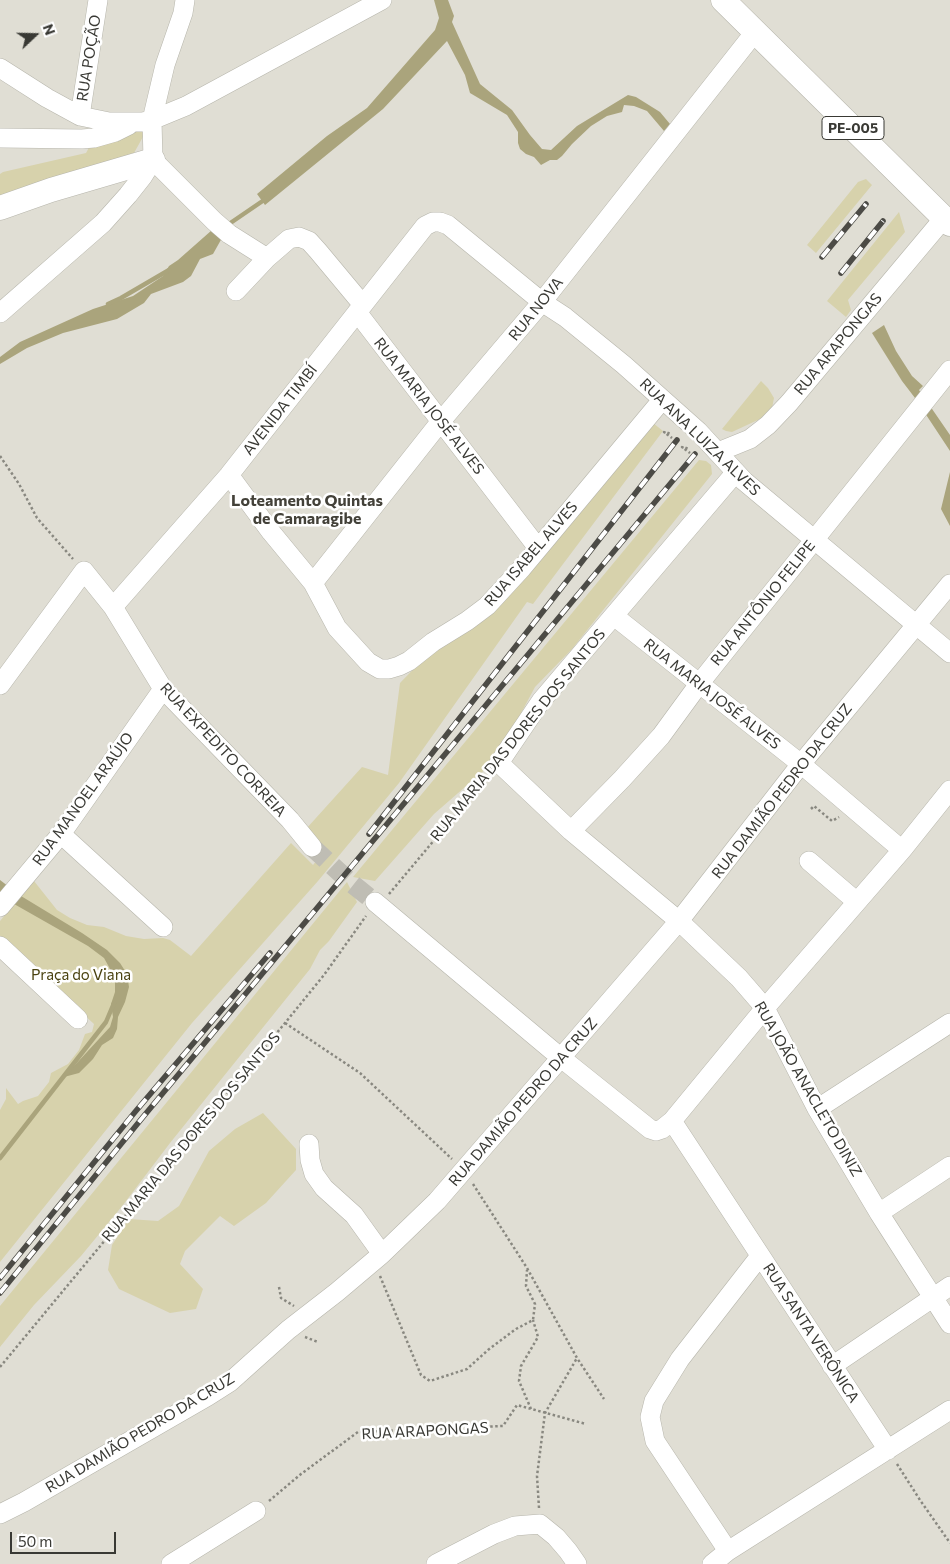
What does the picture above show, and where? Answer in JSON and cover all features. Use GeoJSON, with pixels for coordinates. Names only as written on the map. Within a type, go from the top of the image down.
{"type":"FeatureCollection","features":[{"type":"Feature","properties":{"kind":"main road","name":"PE-005"},"geometry":{"type":"LineString","coordinates":[[723,0],[947,221]]}},
{"type":"Feature","properties":{"kind":"main road"},"geometry":{"type":"LineString","coordinates":[[0,208],[51,190],[153,160]]}},
{"type":"Feature","properties":{"kind":"street","name":"RUA POÇÃO"},"geometry":{"type":"LineString","coordinates":[[80,116],[98,0]]}},
{"type":"Feature","properties":{"kind":"street"},"geometry":{"type":"LineString","coordinates":[[185,0],[183,13],[165,65],[143,121],[153,160],[214,221],[230,234],[267,258]]}},
{"type":"Feature","properties":{"kind":"street"},"geometry":{"type":"LineString","coordinates":[[0,138],[82,139],[94,138],[115,132],[194,102],[382,0]]}},
{"type":"Feature","properties":{"kind":"street","name":"RUA NOVA"},"geometry":{"type":"LineString","coordinates":[[313,584],[442,421],[542,302],[756,32]]}},
{"type":"Feature","properties":{"kind":"street"},"geometry":{"type":"LineString","coordinates":[[0,68],[47,98],[80,116],[109,122],[143,121]]}},
{"type":"Feature","properties":{"kind":"street"},"geometry":{"type":"LineString","coordinates":[[0,313],[103,223],[144,176],[153,160]]}},
{"type":"Feature","properties":{"kind":"street","name":"RUA ARAPONGAS"},"geometry":{"type":"LineString","coordinates":[[718,452],[750,439],[768,425],[947,221]]}},
{"type":"Feature","properties":{"kind":"street","name":"AVENIDA TIMBÍ"},"geometry":{"type":"LineString","coordinates":[[113,607],[229,475],[425,226],[433,222],[448,225]]}},
{"type":"Feature","properties":{"kind":"street","name":"RUA ANA LUIZA ALVES"},"geometry":{"type":"LineString","coordinates":[[448,225],[542,302],[565,317],[624,365],[698,431],[744,481],[915,626],[950,653]]}},
{"type":"Feature","properties":{"kind":"street","name":"RUA MARIA JOSÉ ALVES"},"geometry":{"type":"LineString","coordinates":[[236,291],[267,258],[289,240],[299,237],[309,241],[538,548]]}},
{"type":"Feature","properties":{"kind":"street","name":"RUA ANTÔNIO FELIPE"},"geometry":{"type":"LineString","coordinates":[[571,831],[661,736],[699,684],[950,370]]}},
{"type":"Feature","properties":{"kind":"street","name":"RUA ISABEL ALVES"},"geometry":{"type":"LineString","coordinates":[[229,475],[271,532],[313,584],[337,628],[368,662],[380,669],[389,669],[409,661],[433,642],[487,606],[505,588],[662,400]]}},
{"type":"Feature","properties":{"kind":"street","name":"RUA MARIA DAS DORES DOS SANTOS"},"geometry":{"type":"LineString","coordinates":[[499,763],[541,700],[736,472]]}},
{"type":"Feature","properties":{"kind":"street"},"geometry":{"type":"LineString","coordinates":[[0,685],[84,571]]}},
{"type":"Feature","properties":{"kind":"street","name":"RUA EXPEDITO CORREIA"},"geometry":{"type":"LineString","coordinates":[[84,571],[113,607],[163,689],[290,820],[312,847]]}},
{"type":"Feature","properties":{"kind":"street","name":"RUA DAMIÃO PEDRO DA CRUZ"},"geometry":{"type":"LineString","coordinates":[[0,1514],[24,1502],[230,1382],[288,1330],[378,1258],[437,1201],[679,921],[801,764],[950,584]]}},
{"type":"Feature","properties":{"kind":"street","name":"RUA MARIA JOSÉ ALVES"},"geometry":{"type":"LineString","coordinates":[[614,616],[801,764],[902,850]]}},
{"type":"Feature","properties":{"kind":"street","name":"RUA MANOEL ARAÚJO"},"geometry":{"type":"LineString","coordinates":[[7,898],[61,834],[163,689]]}},
{"type":"Feature","properties":{"kind":"street","name":"RUA JOÃO ANACLETO DINIZ"},"geometry":{"type":"LineString","coordinates":[[499,763],[571,831],[679,921],[739,978],[765,1008],[818,1109],[879,1213],[950,1324]]}},
{"type":"Feature","properties":{"kind":"street"},"geometry":{"type":"LineString","coordinates":[[377,904],[560,1057],[650,1129],[656,1131],[672,1121],[765,1008],[902,850],[950,790]]}},
{"type":"Feature","properties":{"kind":"street"},"geometry":{"type":"LineString","coordinates":[[61,834],[163,927]]}},
{"type":"Feature","properties":{"kind":"street"},"geometry":{"type":"LineString","coordinates":[[809,861],[857,902]]}},
{"type":"Feature","properties":{"kind":"street"},"geometry":{"type":"LineString","coordinates":[[0,946],[78,1019]]}},
{"type":"Feature","properties":{"kind":"street"},"geometry":{"type":"LineString","coordinates":[[818,1109],[950,1023]]}},
{"type":"Feature","properties":{"kind":"street","name":"RUA SANTA VERÔNICA"},"geometry":{"type":"LineString","coordinates":[[672,1121],[888,1450]]}},
{"type":"Feature","properties":{"kind":"street"},"geometry":{"type":"LineString","coordinates":[[309,1144],[310,1160],[314,1174],[324,1188],[354,1215],[378,1258]]}},
{"type":"Feature","properties":{"kind":"street"},"geometry":{"type":"LineString","coordinates":[[879,1213],[950,1166]]}},
{"type":"Feature","properties":{"kind":"street"},"geometry":{"type":"LineString","coordinates":[[728,1551],[655,1441],[650,1417],[654,1401],[680,1359],[760,1256]]}},
{"type":"Feature","properties":{"kind":"street"},"geometry":{"type":"LineString","coordinates":[[832,1366],[950,1286]]}},
{"type":"Feature","properties":{"kind":"street"},"geometry":{"type":"LineString","coordinates":[[712,1564],[728,1551],[950,1410]]}},
{"type":"Feature","properties":{"kind":"street"},"geometry":{"type":"LineString","coordinates":[[182,1561],[256,1512]]}},
{"type":"Feature","properties":{"kind":"street"},"geometry":{"type":"LineString","coordinates":[[436,1564],[494,1534],[516,1526],[540,1524],[562,1544],[577,1564]]}},
{"type":"Feature","properties":{"kind":"path"},"geometry":{"type":"LineString","coordinates":[[669,432],[668,434],[664,432],[672,438]]}},
{"type":"Feature","properties":{"kind":"path"},"geometry":{"type":"LineString","coordinates":[[687,448],[682,447],[690,453]]}},
{"type":"Feature","properties":{"kind":"path"},"geometry":{"type":"LineString","coordinates":[[0,456],[37,518],[84,571]]}},
{"type":"Feature","properties":{"kind":"path","name":"RUA MARIA DAS DORES DOS SANTOS"},"geometry":{"type":"LineString","coordinates":[[0,1366],[318,982],[377,904],[499,763]]}},
{"type":"Feature","properties":{"kind":"path"},"geometry":{"type":"LineString","coordinates":[[812,809],[814,806],[832,821],[853,809]]}},
{"type":"Feature","properties":{"kind":"path"},"geometry":{"type":"LineString","coordinates":[[378,1258],[421,1375],[430,1381],[467,1370],[488,1350],[516,1329],[533,1320]]}},
{"type":"Feature","properties":{"kind":"path"},"geometry":{"type":"LineString","coordinates":[[526,1268],[526,1286],[535,1304],[533,1320],[538,1337],[520,1366],[519,1382],[531,1409]]}},
{"type":"Feature","properties":{"kind":"path"},"geometry":{"type":"LineString","coordinates":[[279,1287],[281,1298],[299,1309],[306,1316]]}},
{"type":"Feature","properties":{"kind":"path"},"geometry":{"type":"LineString","coordinates":[[540,1524],[537,1476],[545,1413],[577,1358]]}},
{"type":"Feature","properties":{"kind":"path","name":"RUA ARAPONGAS"},"geometry":{"type":"LineString","coordinates":[[256,1512],[301,1474],[358,1432],[503,1426],[517,1405],[586,1424]]}},
{"type":"Feature","properties":{"kind":"path"},"geometry":{"type":"LineString","coordinates":[[888,1450],[950,1544]]}},
{"type":"Feature","properties":{"kind":"green space"},"geometry":{"type":"Polygon","coordinates":[[[149,126],[134,153],[0,196],[0,174],[3,172],[86,153],[91,144],[149,126]]]}},
{"type":"Feature","properties":{"kind":"green space"},"geometry":{"type":"Polygon","coordinates":[[[866,179],[872,185],[816,253],[807,245],[858,182],[866,179]]]}},
{"type":"Feature","properties":{"kind":"green space"},"geometry":{"type":"Polygon","coordinates":[[[899,212],[905,232],[848,300],[851,310],[846,317],[827,301],[899,212]]]}},
{"type":"Feature","properties":{"kind":"green space"},"geometry":{"type":"Polygon","coordinates":[[[761,381],[774,398],[772,408],[760,419],[732,432],[722,429],[761,381]]]}},
{"type":"Feature","properties":{"kind":"green space","name":"Praça do Viana"},"geometry":{"type":"Polygon","coordinates":[[[653,423],[663,431],[533,604],[527,602],[399,783],[318,881],[192,1023],[0,1262],[0,1110],[6,1099],[6,1088],[18,1104],[38,1096],[49,1082],[51,1073],[68,1064],[79,1050],[85,1034],[92,1032],[94,1024],[0,938],[0,921],[34,881],[57,910],[70,918],[87,925],[104,927],[126,936],[170,940],[191,956],[291,843],[313,865],[325,850],[306,829],[362,767],[388,775],[400,683],[653,423]]]}},
{"type":"Feature","properties":{"kind":"green space"},"geometry":{"type":"Polygon","coordinates":[[[699,460],[706,461],[711,465],[712,474],[572,649],[535,687],[496,760],[434,814],[375,881],[353,877],[699,460]]]}},
{"type":"Feature","properties":{"kind":"green space"},"geometry":{"type":"Polygon","coordinates":[[[347,882],[357,902],[329,941],[320,950],[310,969],[170,1143],[123,1205],[81,1256],[34,1305],[0,1347],[0,1306],[347,882]]]}},
{"type":"Feature","properties":{"kind":"green space"},"geometry":{"type":"Polygon","coordinates":[[[263,1113],[296,1149],[296,1170],[266,1203],[234,1226],[220,1216],[185,1251],[180,1264],[203,1289],[196,1309],[170,1313],[119,1289],[108,1270],[112,1245],[129,1219],[158,1221],[179,1206],[209,1151],[235,1129],[263,1113]]]}},
{"type":"Feature","properties":{"kind":"shaded area"},"geometry":{"type":"Polygon","coordinates":[[[434,0],[448,0],[454,16],[452,22],[480,84],[512,110],[542,149],[551,150],[577,126],[628,95],[636,97],[660,112],[670,124],[664,131],[647,111],[634,106],[624,105],[622,112],[607,116],[591,126],[557,160],[550,160],[541,165],[534,157],[520,149],[518,132],[507,115],[470,93],[465,75],[447,41],[383,109],[265,205],[257,194],[327,136],[367,108],[435,30],[439,18],[434,0]]]}},
{"type":"Feature","properties":{"kind":"shaded area"},"geometry":{"type":"Polygon","coordinates":[[[212,230],[222,238],[213,254],[200,259],[191,276],[183,282],[151,294],[144,303],[117,319],[63,333],[27,348],[0,364],[0,357],[20,342],[93,309],[133,296],[163,276],[169,266],[212,230]]]}},
{"type":"Feature","properties":{"kind":"shaded area"},"geometry":{"type":"Polygon","coordinates":[[[884,325],[896,351],[912,376],[923,386],[919,390],[950,435],[950,451],[872,333],[884,325]]]}},
{"type":"Feature","properties":{"kind":"shaded area"},"geometry":{"type":"Polygon","coordinates":[[[950,472],[950,526],[941,509],[950,472]]]}},
{"type":"Feature","properties":{"kind":"shaded area"},"geometry":{"type":"Polygon","coordinates":[[[0,880],[21,896],[107,950],[120,963],[127,974],[129,987],[118,1017],[117,1029],[113,1038],[102,1045],[93,1059],[79,1073],[64,1077],[110,1027],[113,1017],[111,1004],[115,992],[115,982],[109,967],[104,958],[88,946],[0,896],[0,880]]]}},
{"type":"Feature","properties":{"kind":"waterway"},"geometry":{"type":"LineString","coordinates":[[226,226],[267,198]]}},
{"type":"Feature","properties":{"kind":"waterway"},"geometry":{"type":"LineString","coordinates":[[108,304],[169,270]]}},
{"type":"Feature","properties":{"kind":"waterway"},"geometry":{"type":"LineString","coordinates":[[0,1158],[106,1022],[114,1003]]}},
{"type":"Feature","properties":{"kind":"tunnel"},"geometry":{"type":"LineString","coordinates":[[312,847],[375,902]]}},
{"type":"Feature","properties":{"kind":"railway"},"geometry":{"type":"LineString","coordinates":[[822,257],[866,204]]}},
{"type":"Feature","properties":{"kind":"railway"},"geometry":{"type":"LineString","coordinates":[[841,273],[883,221]]}},
{"type":"Feature","properties":{"kind":"railway"},"geometry":{"type":"LineString","coordinates":[[369,834],[677,440]]}},
{"type":"Feature","properties":{"kind":"railway"},"geometry":{"type":"LineString","coordinates":[[0,1293],[143,1117],[695,454]]}},
{"type":"Feature","properties":{"kind":"railway"},"geometry":{"type":"LineString","coordinates":[[0,1278],[135,1112],[270,953]]}},
{"type":"Feature","properties":{"kind":"district","name":"Loteamento Quintas de Camaragibe"},"geometry":{"type":"Point","coordinates":[307,510]}}]}
